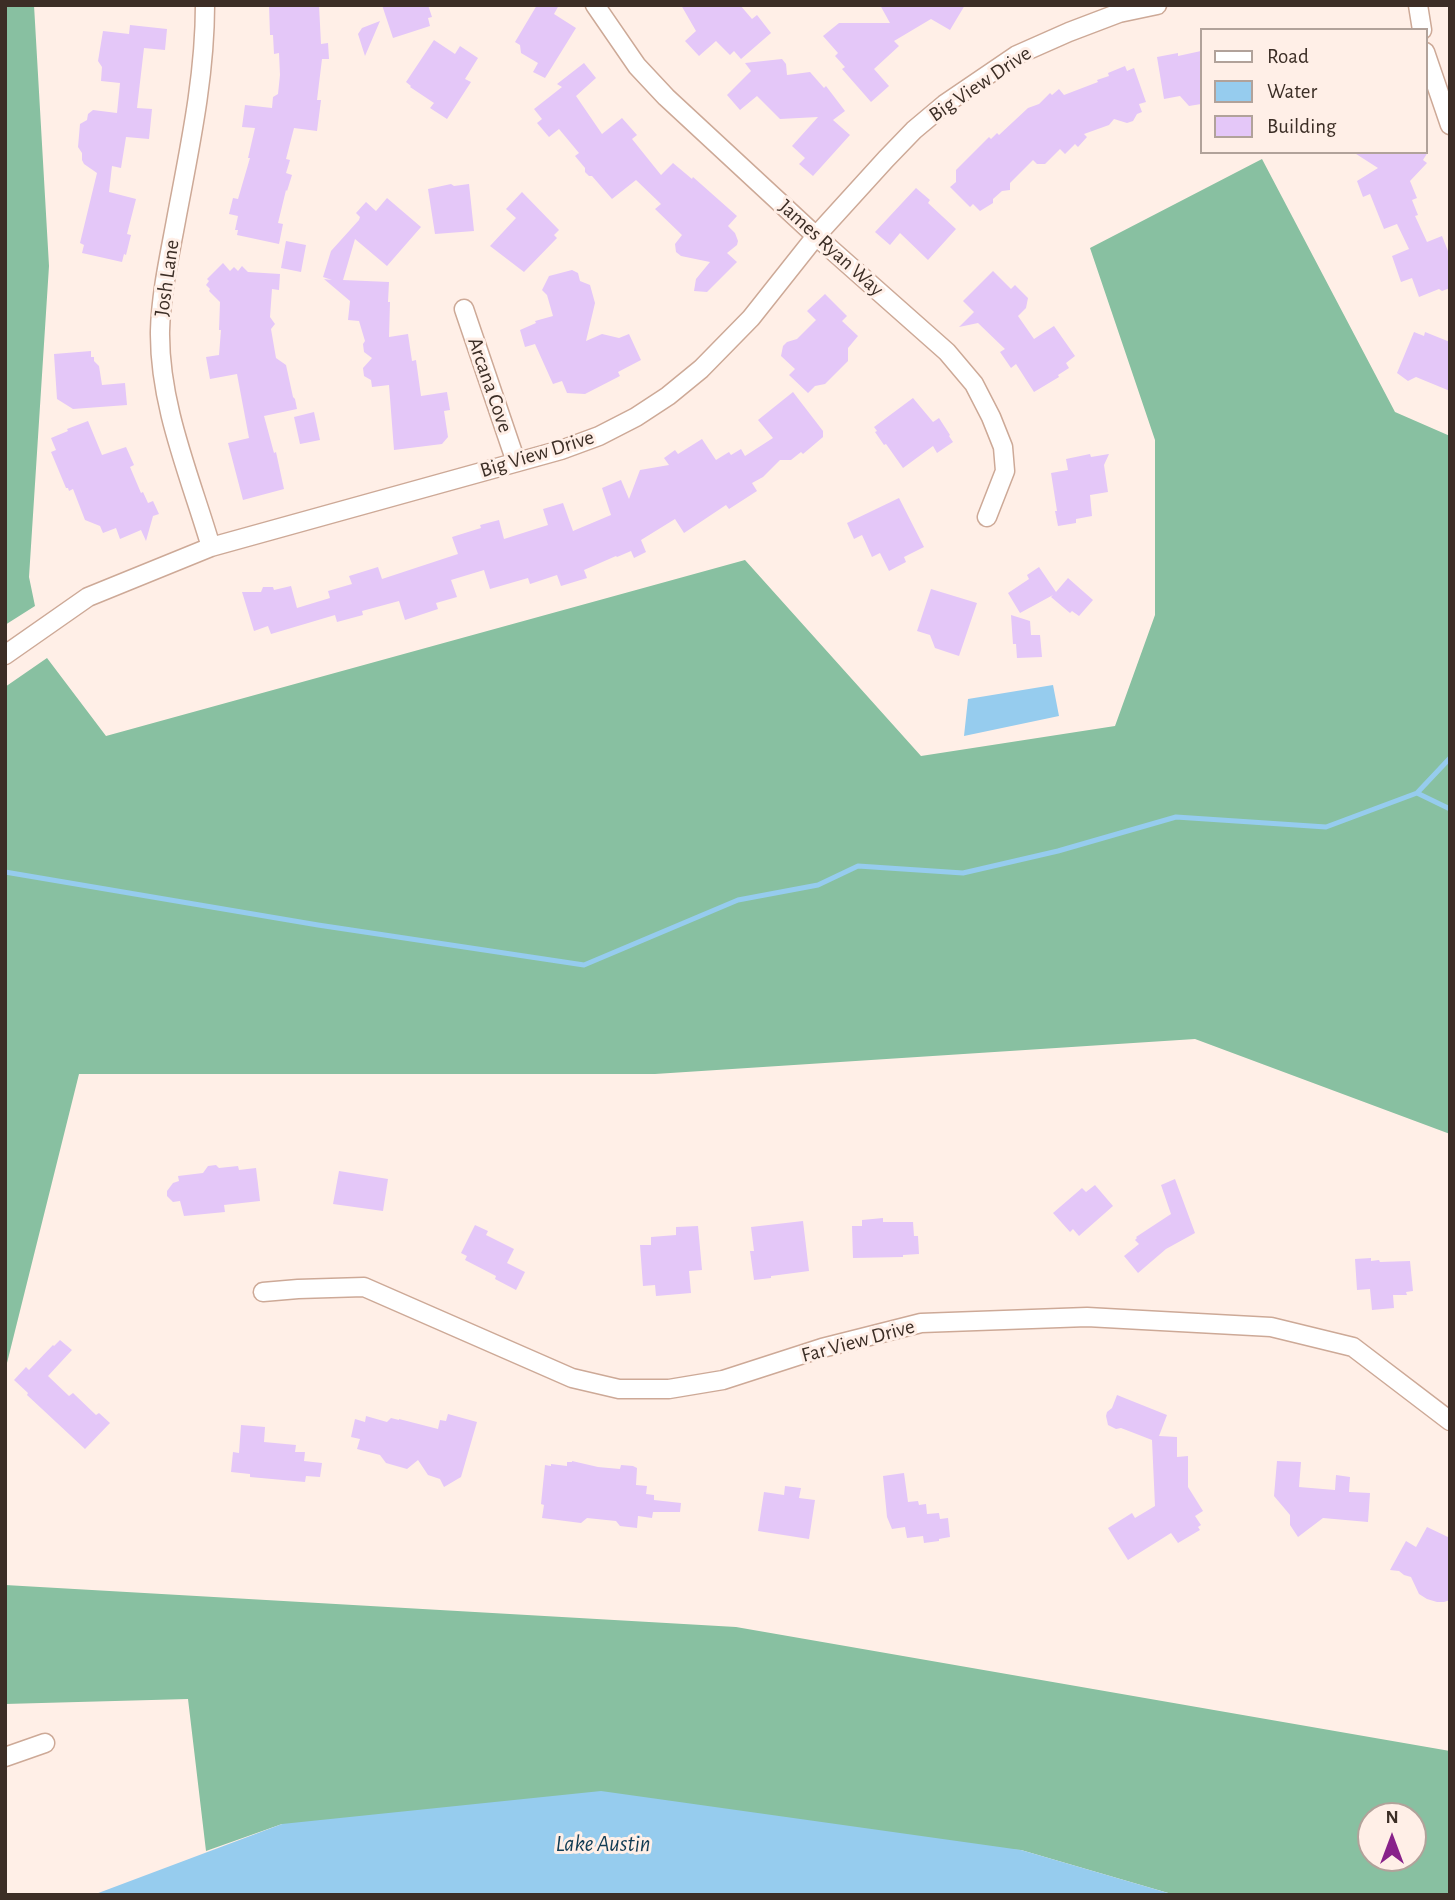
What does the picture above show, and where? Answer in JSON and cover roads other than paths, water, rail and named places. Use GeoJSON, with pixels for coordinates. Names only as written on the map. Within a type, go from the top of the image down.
{"type":"FeatureCollection","features":[{"type":"Feature","properties":{"kind":"street","name":"Josh Lane"},"geometry":{"type":"LineString","coordinates":[[205,5],[205,33],[198,97],[163,289],[160,332],[167,402],[211,547]]}},
{"type":"Feature","properties":{"kind":"street","name":"James Ryan Way"},"geometry":{"type":"LineString","coordinates":[[595,5],[637,66],[666,97],[816,236],[947,352],[974,384],[1003,447],[1006,471],[987,517]]}},
{"type":"Feature","properties":{"kind":"street","name":"Big View Drive"},"geometry":{"type":"LineString","coordinates":[[5,655],[88,597],[211,547],[561,450],[599,436],[636,417],[668,396],[722,349],[751,318],[816,236],[914,130],[945,104],[1017,55],[1119,13],[1157,5]]}},
{"type":"Feature","properties":{"kind":"street"},"geometry":{"type":"LineString","coordinates":[[1418,5],[1422,28]]}},
{"type":"Feature","properties":{"kind":"street"},"geometry":{"type":"LineString","coordinates":[[1427,58],[1450,125]]}},
{"type":"Feature","properties":{"kind":"street","name":"Arcana Cove"},"geometry":{"type":"LineString","coordinates":[[464,309],[516,462]]}},
{"type":"Feature","properties":{"kind":"street","name":"Far View Drive"},"geometry":{"type":"LineString","coordinates":[[263,1292],[364,1287],[572,1378],[619,1389],[669,1389],[723,1380],[822,1348],[920,1323],[1087,1317],[1271,1327],[1353,1347],[1450,1421]]}},
{"type":"Feature","properties":{"kind":"street"},"geometry":{"type":"LineString","coordinates":[[5,1757],[45,1744]]}},
{"type":"Feature","properties":{"kind":"water"},"geometry":{"type":"Polygon","coordinates":[[[1053,685],[1059,716],[964,736],[968,699],[1053,685]]]}},
{"type":"Feature","properties":{"kind":"water","name":"Lake Austin"},"geometry":{"type":"Polygon","coordinates":[[[601,1791],[1021,1850],[1175,1895],[93,1895],[282,1824],[601,1791]]]}},
{"type":"Feature","properties":{"kind":"waterway"},"geometry":{"type":"LineString","coordinates":[[1417,793],[1450,758]]}},
{"type":"Feature","properties":{"kind":"waterway"},"geometry":{"type":"LineString","coordinates":[[5,872],[318,925],[584,965],[738,900],[818,885],[858,866],[963,873],[1058,851],[1176,817],[1326,827],[1417,793],[1450,809]]}}]}
